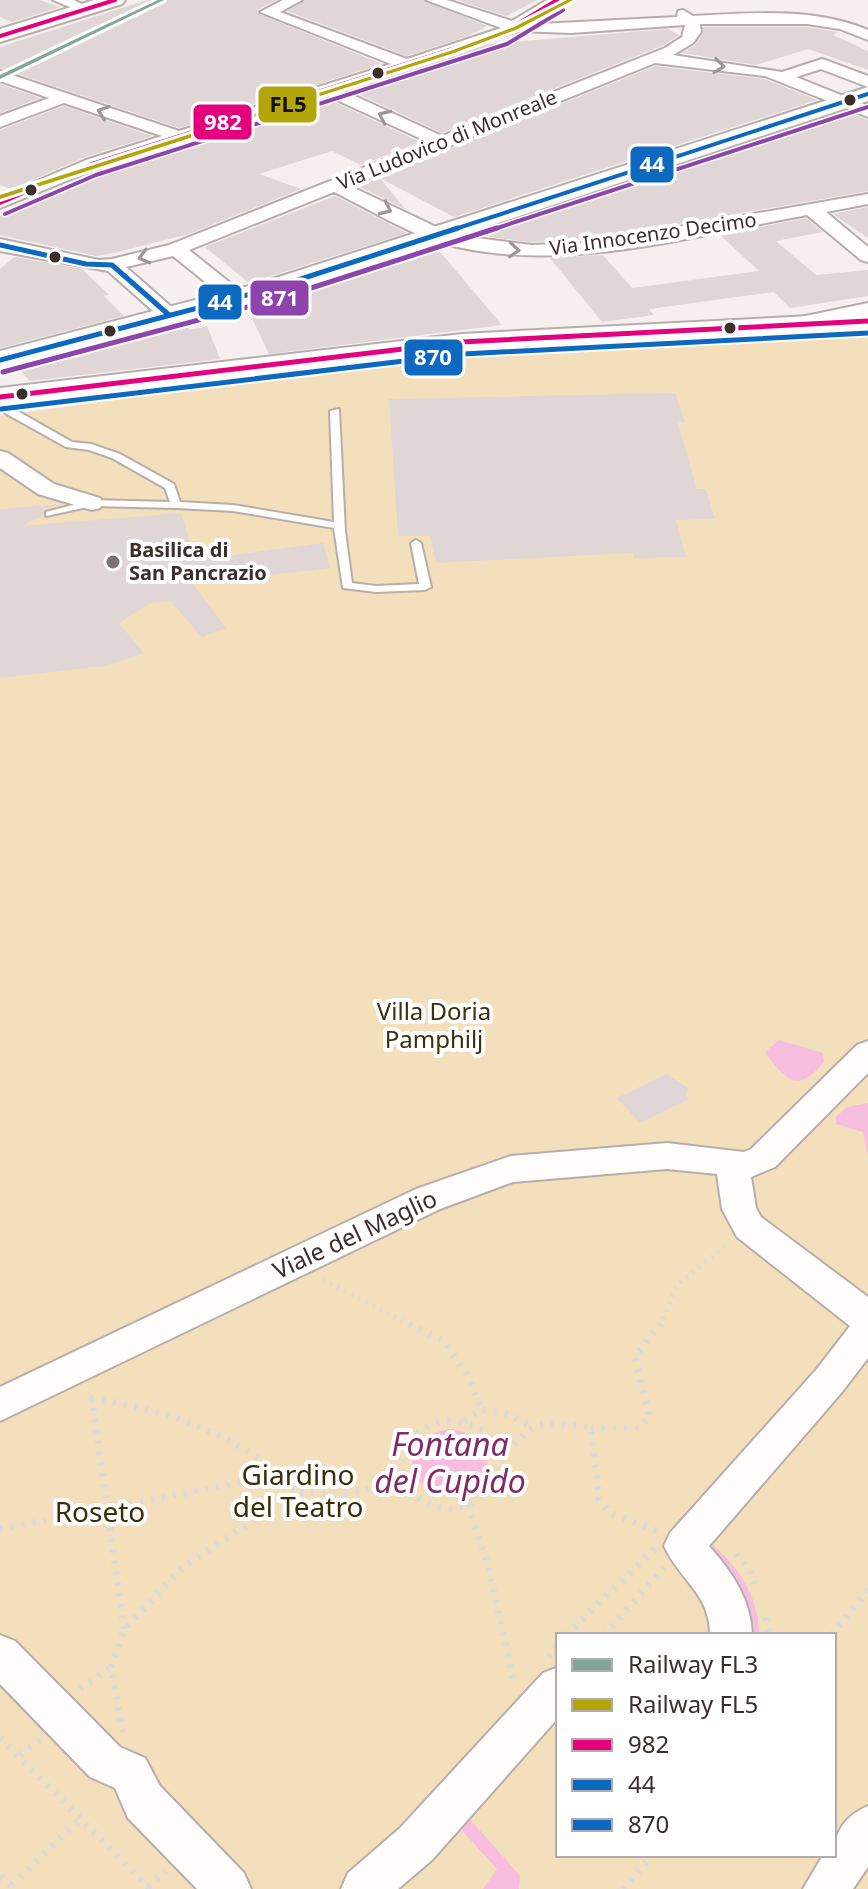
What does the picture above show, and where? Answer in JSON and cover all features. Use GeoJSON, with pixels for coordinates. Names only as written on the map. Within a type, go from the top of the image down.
{"type":"FeatureCollection","features":[{"type":"Feature","properties":{"kind":"street"},"geometry":{"type":"LineString","coordinates":[[60,0],[84,9]]}},
{"type":"Feature","properties":{"kind":"street"},"geometry":{"type":"LineString","coordinates":[[0,36],[115,0]]}},
{"type":"Feature","properties":{"kind":"street"},"geometry":{"type":"LineString","coordinates":[[295,0],[267,12],[407,64]]}},
{"type":"Feature","properties":{"kind":"street"},"geometry":{"type":"LineString","coordinates":[[433,0],[507,24],[557,28],[769,8],[804,9],[848,20],[862,45],[822,64],[781,77]]}},
{"type":"Feature","properties":{"kind":"street"},"geometry":{"type":"LineString","coordinates":[[0,203],[77,169],[407,64],[507,24],[557,0]]}},
{"type":"Feature","properties":{"kind":"street","name":"Via Ludovico di Monreale"},"geometry":{"type":"LineString","coordinates":[[0,245],[86,264],[112,265],[176,249],[679,47],[692,35],[693,26],[683,14]]}},
{"type":"Feature","properties":{"kind":"street"},"geometry":{"type":"LineString","coordinates":[[655,58],[768,72],[856,98],[868,112]]}},
{"type":"Feature","properties":{"kind":"street"},"geometry":{"type":"LineString","coordinates":[[822,64],[868,82]]}},
{"type":"Feature","properties":{"kind":"street"},"geometry":{"type":"LineString","coordinates":[[0,76],[177,136]]}},
{"type":"Feature","properties":{"kind":"street"},"geometry":{"type":"LineString","coordinates":[[327,89],[441,142]]}},
{"type":"Feature","properties":{"kind":"street"},"geometry":{"type":"LineString","coordinates":[[0,122],[63,98]]}},
{"type":"Feature","properties":{"kind":"street"},"geometry":{"type":"LineString","coordinates":[[0,360],[237,298],[856,98]]}},
{"type":"Feature","properties":{"kind":"street","name":"Via Innocenzo Decimo"},"geometry":{"type":"LineString","coordinates":[[334,185],[458,242],[491,248],[570,251],[868,199]]}},
{"type":"Feature","properties":{"kind":"street"},"geometry":{"type":"LineString","coordinates":[[811,209],[868,256]]}},
{"type":"Feature","properties":{"kind":"street"},"geometry":{"type":"LineString","coordinates":[[176,249],[237,298]]}},
{"type":"Feature","properties":{"kind":"street"},"geometry":{"type":"LineString","coordinates":[[112,265],[169,315]]}},
{"type":"Feature","properties":{"kind":"street"},"geometry":{"type":"LineString","coordinates":[[802,322],[868,309]]}},
{"type":"Feature","properties":{"kind":"street"},"geometry":{"type":"LineString","coordinates":[[2,396],[462,342],[802,322],[868,321]]}},
{"type":"Feature","properties":{"kind":"street"},"geometry":{"type":"LineString","coordinates":[[0,458],[46,489],[92,503]]}},
{"type":"Feature","properties":{"kind":"street"},"geometry":{"type":"LineString","coordinates":[[868,1053],[763,1158],[748,1165],[733,1166],[739,1209],[749,1227],[856,1308],[868,1322]]}},
{"type":"Feature","properties":{"kind":"street","name":"Viale del Maglio"},"geometry":{"type":"LineString","coordinates":[[0,1405],[428,1199],[511,1169],[667,1156],[710,1159],[733,1166]]}},
{"type":"Feature","properties":{"kind":"street"},"geometry":{"type":"LineString","coordinates":[[731,1633],[727,1604],[714,1580],[684,1546],[829,1381],[868,1330]]}},
{"type":"Feature","properties":{"kind":"street"},"geometry":{"type":"LineString","coordinates":[[0,1655],[105,1762],[130,1773],[144,1802],[228,1889]]}},
{"type":"Feature","properties":{"kind":"street"},"geometry":{"type":"LineString","coordinates":[[364,1889],[416,1844],[556,1689]]}},
{"type":"Feature","properties":{"kind":"street"},"geometry":{"type":"LineString","coordinates":[[826,1889],[868,1828]]}},
{"type":"Feature","properties":{"kind":"lane"},"geometry":{"type":"LineString","coordinates":[[2,396],[9,411],[70,445],[91,447],[116,456],[170,486],[176,505]]}},
{"type":"Feature","properties":{"kind":"lane"},"geometry":{"type":"LineString","coordinates":[[335,411],[340,530],[347,586],[425,587],[416,543]]}},
{"type":"Feature","properties":{"kind":"lane"},"geometry":{"type":"LineString","coordinates":[[50,514],[92,503],[233,508],[327,523],[339,526],[340,530]]}},
{"type":"Feature","properties":{"kind":"path"},"geometry":{"type":"LineString","coordinates":[[464,1421],[488,1436],[499,1461],[498,1476],[490,1490],[468,1505],[444,1508],[428,1503],[414,1494],[404,1482],[400,1468],[401,1453],[408,1440],[432,1422],[464,1421],[481,1410],[506,1414],[531,1425],[549,1422],[591,1428],[638,1428],[650,1417],[635,1357],[659,1327],[677,1285],[749,1227]]}},
{"type":"Feature","properties":{"kind":"path"},"geometry":{"type":"LineString","coordinates":[[291,1265],[445,1342],[471,1381],[481,1410]]}},
{"type":"Feature","properties":{"kind":"path"},"geometry":{"type":"LineString","coordinates":[[124,1630],[92,1399],[133,1404],[201,1423],[266,1459],[306,1492]]}},
{"type":"Feature","properties":{"kind":"path"},"geometry":{"type":"LineString","coordinates":[[499,1461],[531,1425]]}},
{"type":"Feature","properties":{"kind":"path"},"geometry":{"type":"LineString","coordinates":[[568,1633],[629,1577],[666,1536],[652,1527],[610,1513],[599,1499],[591,1428]]}},
{"type":"Feature","properties":{"kind":"path"},"geometry":{"type":"LineString","coordinates":[[0,1529],[259,1479],[306,1492],[346,1494],[404,1482]]}},
{"type":"Feature","properties":{"kind":"path"},"geometry":{"type":"LineString","coordinates":[[130,1773],[111,1667],[124,1630],[183,1567],[306,1492]]}},
{"type":"Feature","properties":{"kind":"path"},"geometry":{"type":"LineString","coordinates":[[468,1505],[487,1562],[519,1700],[516,1734]]}},
{"type":"Feature","properties":{"kind":"path"},"geometry":{"type":"LineString","coordinates":[[606,1633],[659,1574]]}},
{"type":"Feature","properties":{"kind":"path"},"geometry":{"type":"LineString","coordinates":[[834,1633],[868,1589]]}},
{"type":"Feature","properties":{"kind":"path"},"geometry":{"type":"LineString","coordinates":[[1,1736],[149,1888],[171,1867]]}},
{"type":"Feature","properties":{"kind":"path"},"geometry":{"type":"LineString","coordinates":[[20,1755],[44,1737]]}},
{"type":"Feature","properties":{"kind":"path"},"geometry":{"type":"LineString","coordinates":[[0,1877],[14,1887],[81,1818]]}},
{"type":"Feature","properties":{"kind":"path"},"geometry":{"type":"LineString","coordinates":[[623,1889],[650,1857]]}},
{"type":"Feature","properties":{"kind":"green space","name":"Villa Doria Pamphilj"},"geometry":{"type":"Polygon","coordinates":[[[868,336],[868,1889],[0,1889],[0,416],[348,367],[363,359],[646,340],[868,336]]]}},
{"type":"Feature","properties":{"kind":"water"},"geometry":{"type":"Polygon","coordinates":[[[779,1040],[823,1053],[824,1062],[806,1078],[792,1080],[779,1070],[765,1052],[779,1040]]]}},
{"type":"Feature","properties":{"kind":"water"},"geometry":{"type":"Polygon","coordinates":[[[868,1103],[868,1156],[863,1132],[836,1124],[836,1117],[847,1107],[868,1103]]]}},
{"type":"Feature","properties":{"kind":"water","name":"Fontana del Cupido"},"geometry":{"type":"Polygon","coordinates":[[[452,1429],[467,1433],[478,1441],[485,1452],[488,1467],[472,1490],[448,1496],[436,1494],[425,1487],[412,1463],[416,1449],[425,1438],[452,1429]]]}},
{"type":"Feature","properties":{"kind":"water"},"geometry":{"type":"Polygon","coordinates":[[[707,1541],[737,1570],[755,1607],[759,1633],[739,1633],[707,1541]]]}},
{"type":"Feature","properties":{"kind":"water"},"geometry":{"type":"Polygon","coordinates":[[[462,1810],[520,1876],[519,1889],[483,1889],[497,1869],[456,1824],[462,1810]]]}},
{"type":"Feature","properties":{"kind":"building"},"geometry":{"type":"Polygon","coordinates":[[[0,0],[40,0],[60,7],[12,22],[0,17],[0,0]]]}},
{"type":"Feature","properties":{"kind":"building"},"geometry":{"type":"Polygon","coordinates":[[[147,0],[277,0],[257,13],[382,64],[179,128],[0,68],[0,47],[147,0]]]}},
{"type":"Feature","properties":{"kind":"building"},"geometry":{"type":"Polygon","coordinates":[[[305,0],[423,0],[487,26],[468,36],[407,56],[287,11],[305,0]]]}},
{"type":"Feature","properties":{"kind":"building"},"geometry":{"type":"Polygon","coordinates":[[[457,0],[538,0],[506,16],[457,0]]]}},
{"type":"Feature","properties":{"kind":"building"},"geometry":{"type":"Polygon","coordinates":[[[703,27],[807,27],[838,32],[833,35],[868,51],[868,70],[808,49],[756,65],[682,53],[695,45],[703,34],[703,27]]]}},
{"type":"Feature","properties":{"kind":"building"},"geometry":{"type":"Polygon","coordinates":[[[668,29],[679,35],[664,45],[442,133],[350,90],[488,44],[668,29]]]}},
{"type":"Feature","properties":{"kind":"building"},"geometry":{"type":"Polygon","coordinates":[[[655,66],[764,79],[817,100],[454,217],[380,178],[405,209],[358,186],[655,66]]]}},
{"type":"Feature","properties":{"kind":"building"},"geometry":{"type":"Polygon","coordinates":[[[0,84],[40,98],[0,113],[0,84]]]}},
{"type":"Feature","properties":{"kind":"building"},"geometry":{"type":"Polygon","coordinates":[[[326,98],[420,142],[361,165],[332,151],[259,174],[301,189],[189,234],[114,253],[96,256],[0,235],[0,216],[34,197],[99,171],[326,98]]]}},
{"type":"Feature","properties":{"kind":"building"},"geometry":{"type":"Polygon","coordinates":[[[64,106],[152,136],[85,157],[11,189],[0,185],[0,130],[64,106]]]}},
{"type":"Feature","properties":{"kind":"building"},"geometry":{"type":"Polygon","coordinates":[[[845,112],[868,120],[868,191],[586,240],[531,242],[490,237],[481,232],[845,112]]]}},
{"type":"Feature","properties":{"kind":"building"},"geometry":{"type":"Polygon","coordinates":[[[335,196],[407,233],[249,283],[205,247],[335,196]]]}},
{"type":"Feature","properties":{"kind":"building"},"geometry":{"type":"Polygon","coordinates":[[[868,207],[868,238],[833,214],[868,207]]]}},
{"type":"Feature","properties":{"kind":"building"},"geometry":{"type":"Polygon","coordinates":[[[806,218],[823,232],[776,241],[816,275],[868,270],[868,296],[790,308],[774,292],[649,309],[654,315],[602,322],[550,258],[603,255],[632,288],[759,271],[720,235],[806,218]]]}},
{"type":"Feature","properties":{"kind":"building"},"geometry":{"type":"Polygon","coordinates":[[[436,247],[502,325],[269,354],[251,316],[270,311],[264,302],[436,247]]]}},
{"type":"Feature","properties":{"kind":"building"},"geometry":{"type":"Polygon","coordinates":[[[15,257],[82,269],[109,295],[104,296],[124,316],[0,348],[0,269],[15,257]]]}},
{"type":"Feature","properties":{"kind":"building"},"geometry":{"type":"Polygon","coordinates":[[[186,326],[190,330],[207,326],[220,359],[30,381],[17,367],[186,326]]]}},
{"type":"Feature","properties":{"kind":"building"},"geometry":{"type":"Polygon","coordinates":[[[675,393],[685,422],[678,423],[697,489],[706,489],[715,519],[676,520],[686,557],[634,558],[633,553],[436,563],[430,536],[398,536],[389,399],[675,393]]]}},
{"type":"Feature","properties":{"kind":"building"},"geometry":{"type":"Polygon","coordinates":[[[63,504],[45,509],[43,515],[22,526],[181,513],[195,560],[323,543],[330,568],[193,584],[226,628],[202,637],[170,601],[150,603],[119,623],[144,653],[105,666],[0,678],[0,509],[63,504]]]}},
{"type":"Feature","properties":{"kind":"building"},"geometry":{"type":"Polygon","coordinates":[[[666,1074],[689,1088],[685,1094],[689,1099],[640,1123],[617,1098],[666,1074]]]}},
{"type":"Feature","properties":{"kind":"rail line","name":"FL3"},"geometry":{"type":"LineString","coordinates":[[0,77],[162,0]]}},
{"type":"Feature","properties":{"kind":"rail line","name":"FL5"},"geometry":{"type":"LineString","coordinates":[[0,197],[452,52],[516,28],[571,0]]}},
{"type":"Feature","properties":{"kind":"transit line","name":"982"},"geometry":{"type":"LineString","coordinates":[[0,36],[115,0]]}},
{"type":"Feature","properties":{"kind":"transit line","name":"982"},"geometry":{"type":"LineString","coordinates":[[0,203],[92,164],[503,33],[557,0]]}},
{"type":"Feature","properties":{"kind":"transit line","name":"871"},"geometry":{"type":"LineString","coordinates":[[5,214],[96,175],[507,44],[563,10]]}},
{"type":"Feature","properties":{"kind":"transit line","name":"44"},"geometry":{"type":"LineString","coordinates":[[0,360],[270,289],[868,94]]}},
{"type":"Feature","properties":{"kind":"transit line","name":"871"},"geometry":{"type":"LineString","coordinates":[[3,372],[274,300],[868,107]]}},
{"type":"Feature","properties":{"kind":"transit line","name":"44"},"geometry":{"type":"LineString","coordinates":[[0,245],[86,264],[112,265],[169,315]]}},
{"type":"Feature","properties":{"kind":"transit line","name":"982"},"geometry":{"type":"LineString","coordinates":[[0,397],[462,342],[868,321]]}},
{"type":"Feature","properties":{"kind":"transit line","name":"870"},"geometry":{"type":"LineString","coordinates":[[1,409],[463,354],[868,333]]}},
{"type":"Feature","properties":{"kind":"place","name":"Basilica di San Pancrazio"},"geometry":{"type":"Point","coordinates":[113,562]}},
{"type":"Feature","properties":{"kind":"park label","name":"Giardino del Teatro"},"geometry":{"type":"Point","coordinates":[298,1491]}},
{"type":"Feature","properties":{"kind":"park label","name":"Roseto"},"geometry":{"type":"Point","coordinates":[100,1512]}}]}
